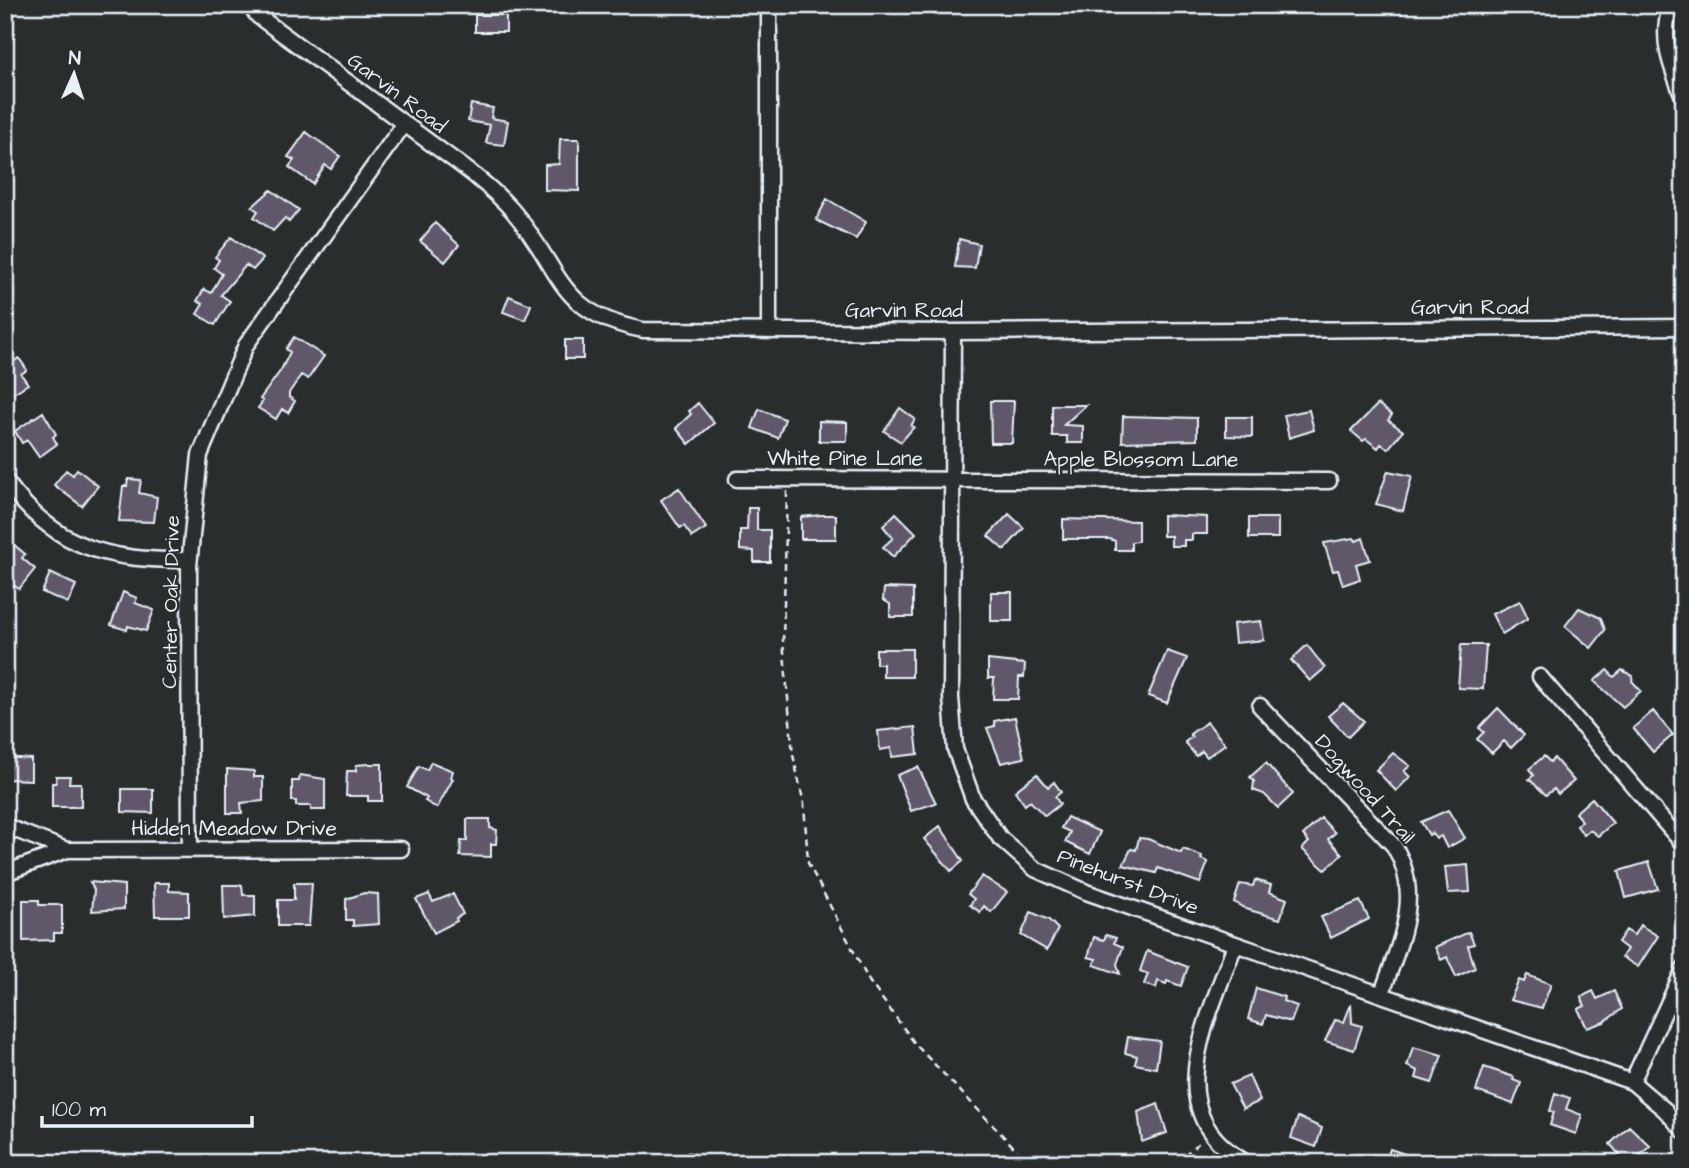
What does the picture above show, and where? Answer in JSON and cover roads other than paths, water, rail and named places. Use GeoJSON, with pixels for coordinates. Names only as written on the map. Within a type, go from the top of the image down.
{"type":"FeatureCollection","features":[{"type":"Feature","properties":{"kind":"street","name":"Garvin Road"},"geometry":{"type":"LineString","coordinates":[[249,5],[258,16],[489,187],[512,210],[570,296],[584,310],[602,320],[643,330],[953,332],[1684,327]]}},
{"type":"Feature","properties":{"kind":"street"},"geometry":{"type":"LineString","coordinates":[[769,5],[769,331]]}},
{"type":"Feature","properties":{"kind":"street"},"geometry":{"type":"LineString","coordinates":[[1671,5],[1666,20],[1666,55],[1684,99]]}},
{"type":"Feature","properties":{"kind":"street","name":"Center Oak Drive"},"geometry":{"type":"LineString","coordinates":[[190,848],[189,560],[200,454],[246,345],[404,124]]}},
{"type":"Feature","properties":{"kind":"street","name":"Pinehurst Drive"},"geometry":{"type":"LineString","coordinates":[[953,332],[951,697],[955,749],[973,799],[1000,838],[1035,869],[1086,892],[1632,1082],[1665,1110],[1684,1131]]}},
{"type":"Feature","properties":{"kind":"street","name":"White Pine Lane"},"geometry":{"type":"LineString","coordinates":[[737,479],[953,479]]}},
{"type":"Feature","properties":{"kind":"street","name":"Apple Blossom Lane"},"geometry":{"type":"LineString","coordinates":[[953,479],[1329,481]]}},
{"type":"Feature","properties":{"kind":"street"},"geometry":{"type":"LineString","coordinates":[[5,480],[22,504],[47,524],[91,550],[138,560],[189,560]]}},
{"type":"Feature","properties":{"kind":"street"},"geometry":{"type":"LineString","coordinates":[[1540,677],[1684,845]]}},
{"type":"Feature","properties":{"kind":"street","name":"Dogwood Trail"},"geometry":{"type":"LineString","coordinates":[[1259,706],[1394,846],[1403,860],[1410,899],[1382,993]]}},
{"type":"Feature","properties":{"kind":"street","name":"Hidden Meadow Drive"},"geometry":{"type":"LineString","coordinates":[[5,826],[66,850]]}},
{"type":"Feature","properties":{"kind":"street","name":"Hidden Meadow Drive"},"geometry":{"type":"LineString","coordinates":[[5,873],[66,850],[401,849]]}},
{"type":"Feature","properties":{"kind":"street"},"geometry":{"type":"LineString","coordinates":[[1235,944],[1195,1069],[1197,1108],[1211,1133],[1247,1163]]}},
{"type":"Feature","properties":{"kind":"street"},"geometry":{"type":"LineString","coordinates":[[1632,1082],[1684,969]]}}]}
